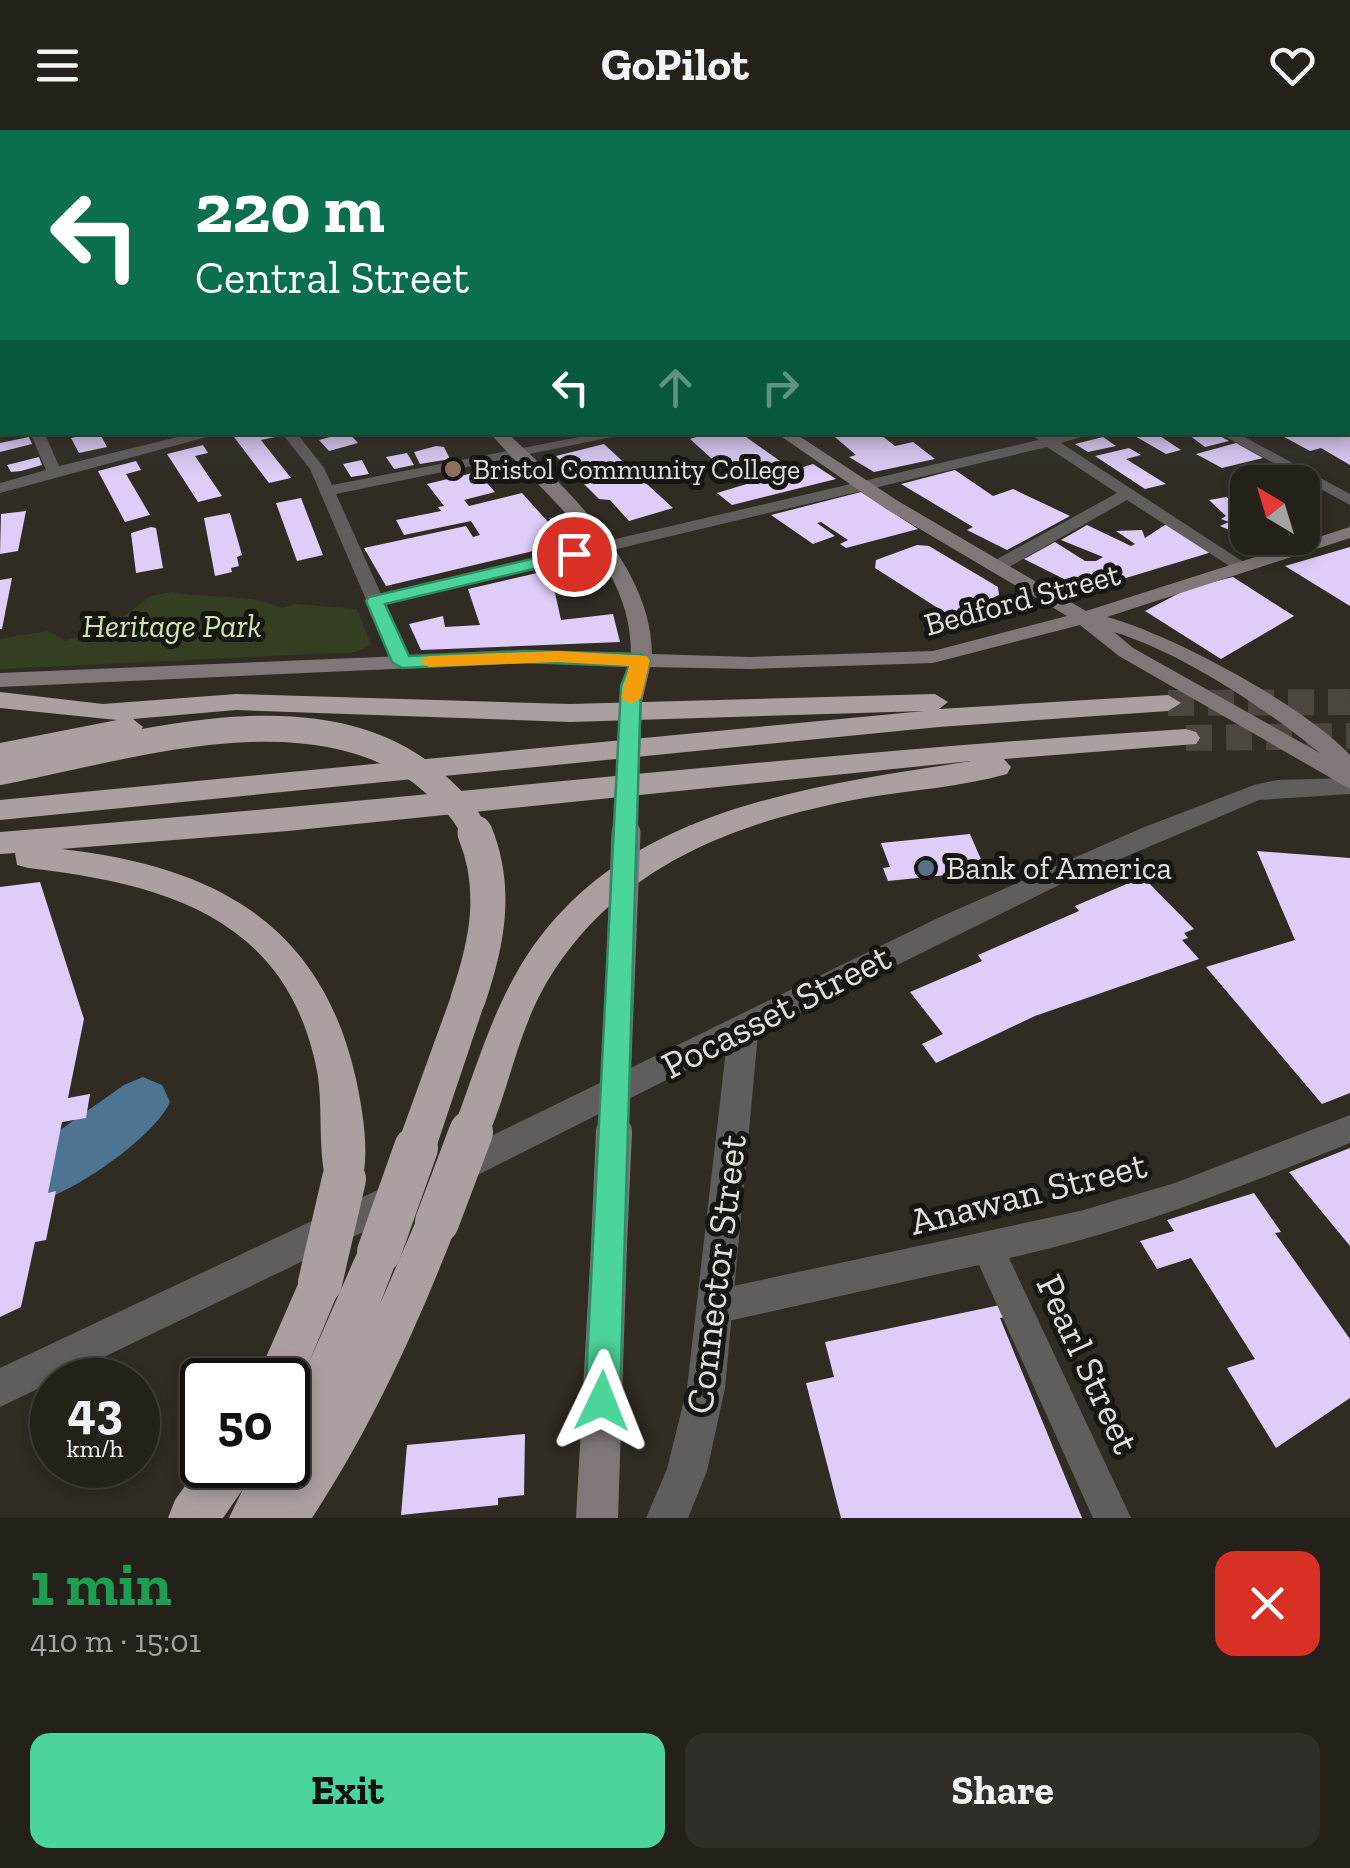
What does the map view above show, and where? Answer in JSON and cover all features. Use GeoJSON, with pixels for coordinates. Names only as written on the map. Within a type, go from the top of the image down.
{"type":"FeatureCollection","features":[{"type":"Feature","properties":{"kind":"highway"},"geometry":{"type":"LineString","coordinates":[[0,700],[103,713],[236,702],[570,713],[897,701],[1091,706]]}},
{"type":"Feature","properties":{"kind":"highway"},"geometry":{"type":"LineString","coordinates":[[0,810],[939,718],[1168,703]]}},
{"type":"Feature","properties":{"kind":"highway"},"geometry":{"type":"LineString","coordinates":[[0,752],[163,721],[341,704]]}},
{"type":"Feature","properties":{"kind":"highway"},"geometry":{"type":"LineString","coordinates":[[0,772],[171,739],[258,729],[334,735],[400,756],[452,797],[470,824],[483,854],[490,889],[489,928],[468,1000],[379,1252],[310,1412]]}},
{"type":"Feature","properties":{"kind":"highway"},"geometry":{"type":"LineString","coordinates":[[0,856],[97,849],[898,758],[1186,738]]}},
{"type":"Feature","properties":{"kind":"highway"},"geometry":{"type":"LineString","coordinates":[[283,1518],[331,1447],[373,1371],[437,1222],[518,1006],[545,957],[596,896],[659,850],[711,824],[754,811],[998,767],[1083,747]]}},
{"type":"Feature","properties":{"kind":"highway"},"geometry":{"type":"LineString","coordinates":[[0,843],[97,849],[213,902],[258,930],[294,968],[322,1012],[338,1059],[346,1130],[344,1179],[320,1282],[288,1358]]}},
{"type":"Feature","properties":{"kind":"highway"},"geometry":{"type":"LineString","coordinates":[[193,1518],[214,1488]]}},
{"type":"Feature","properties":{"kind":"highway"},"geometry":{"type":"LineString","coordinates":[[254,1518],[270,1488]]}},
{"type":"Feature","properties":{"kind":"main road"},"geometry":{"type":"LineString","coordinates":[[499,435],[602,548],[630,602],[642,644],[631,686],[597,1518]]}},
{"type":"Feature","properties":{"kind":"main road"},"geometry":{"type":"LineString","coordinates":[[786,435],[861,485],[1084,618],[1126,652],[1350,783]]}},
{"type":"Feature","properties":{"kind":"main road","name":"Bedford Street"},"geometry":{"type":"LineString","coordinates":[[0,680],[524,657],[773,663],[932,657],[1084,618],[1350,532]]}},
{"type":"Feature","properties":{"kind":"main road"},"geometry":{"type":"LineString","coordinates":[[1084,618],[1145,636],[1234,686],[1330,746],[1350,770]]}},
{"type":"Feature","properties":{"kind":"street"},"geometry":{"type":"LineString","coordinates":[[38,435],[54,471]]}},
{"type":"Feature","properties":{"kind":"street"},"geometry":{"type":"LineString","coordinates":[[0,488],[54,471],[208,435]]}},
{"type":"Feature","properties":{"kind":"street"},"geometry":{"type":"LineString","coordinates":[[291,435],[310,455],[402,662]]}},
{"type":"Feature","properties":{"kind":"street"},"geometry":{"type":"LineString","coordinates":[[327,490],[615,435]]}},
{"type":"Feature","properties":{"kind":"street"},"geometry":{"type":"LineString","coordinates":[[1230,435],[1350,500]]}},
{"type":"Feature","properties":{"kind":"street"},"geometry":{"type":"LineString","coordinates":[[375,601],[1042,438],[1125,495],[1182,525],[1240,565]]}},
{"type":"Feature","properties":{"kind":"street"},"geometry":{"type":"LineString","coordinates":[[996,567],[1125,495]]}},
{"type":"Feature","properties":{"kind":"street","name":"Pocasset Street"},"geometry":{"type":"LineString","coordinates":[[0,1388],[562,1119],[744,1025],[1040,882],[1218,807],[1277,788],[1350,783]]}},
{"type":"Feature","properties":{"kind":"street","name":"Connector Street"},"geometry":{"type":"LineString","coordinates":[[667,1518],[695,1444],[716,1307],[744,1025]]}},
{"type":"Feature","properties":{"kind":"street","name":"Anawan Street"},"geometry":{"type":"LineString","coordinates":[[716,1307],[1080,1227],[1175,1198],[1350,1129]]}},
{"type":"Feature","properties":{"kind":"street","name":"Pearl Street"},"geometry":{"type":"LineString","coordinates":[[986,1246],[1112,1518]]}},
{"type":"Feature","properties":{"kind":"green space","name":"Heritage Park"},"geometry":{"type":"Polygon","coordinates":[[[172,592],[242,598],[282,608],[296,604],[357,609],[371,645],[356,652],[0,669],[0,639],[48,631],[65,641],[110,626],[151,596],[172,592]]]}},
{"type":"Feature","properties":{"kind":"building"},"geometry":{"type":"Polygon","coordinates":[[[101,435],[107,447],[79,453],[71,438],[101,435]]]}},
{"type":"Feature","properties":{"kind":"building"},"geometry":{"type":"Polygon","coordinates":[[[273,435],[261,440],[291,478],[269,483],[234,437],[273,435]]]}},
{"type":"Feature","properties":{"kind":"building"},"geometry":{"type":"Polygon","coordinates":[[[351,435],[358,443],[329,451],[319,440],[351,435]]]}},
{"type":"Feature","properties":{"kind":"building"},"geometry":{"type":"Polygon","coordinates":[[[703,435],[743,435],[780,461],[738,473],[727,465],[721,467],[690,439],[703,435]]]}},
{"type":"Feature","properties":{"kind":"building"},"geometry":{"type":"Polygon","coordinates":[[[833,435],[881,435],[895,446],[913,442],[935,459],[874,472],[849,457],[856,455],[833,435]]]}},
{"type":"Feature","properties":{"kind":"building"},"geometry":{"type":"Polygon","coordinates":[[[1133,435],[1158,435],[1181,450],[1166,454],[1133,435]]]}},
{"type":"Feature","properties":{"kind":"building"},"geometry":{"type":"Polygon","coordinates":[[[1189,435],[1218,435],[1229,441],[1205,447],[1189,435]]]}},
{"type":"Feature","properties":{"kind":"building"},"geometry":{"type":"Polygon","coordinates":[[[1281,435],[1350,435],[1350,465],[1321,448],[1310,451],[1281,435]]]}},
{"type":"Feature","properties":{"kind":"building"},"geometry":{"type":"Polygon","coordinates":[[[29,437],[32,444],[0,452],[0,443],[29,437]]]}},
{"type":"Feature","properties":{"kind":"building"},"geometry":{"type":"Polygon","coordinates":[[[1103,437],[1116,446],[1088,452],[1075,444],[1103,437]]]}},
{"type":"Feature","properties":{"kind":"building"},"geometry":{"type":"Polygon","coordinates":[[[1236,443],[1263,458],[1222,468],[1196,454],[1236,443]]]}},
{"type":"Feature","properties":{"kind":"building"},"geometry":{"type":"Polygon","coordinates":[[[604,444],[673,508],[629,521],[610,500],[599,499],[556,456],[604,444]]]}},
{"type":"Feature","properties":{"kind":"building"},"geometry":{"type":"Polygon","coordinates":[[[203,445],[208,453],[195,456],[222,496],[198,502],[167,454],[203,445]]]}},
{"type":"Feature","properties":{"kind":"building"},"geometry":{"type":"Polygon","coordinates":[[[444,447],[450,459],[420,464],[414,452],[444,447]]]}},
{"type":"Feature","properties":{"kind":"building"},"geometry":{"type":"Polygon","coordinates":[[[1129,448],[1141,455],[1126,459],[1166,484],[1145,489],[1095,456],[1129,448]]]}},
{"type":"Feature","properties":{"kind":"building"},"geometry":{"type":"Polygon","coordinates":[[[407,453],[414,465],[394,469],[386,457],[407,453]]]}},
{"type":"Feature","properties":{"kind":"building"},"geometry":{"type":"Polygon","coordinates":[[[39,457],[42,465],[21,471],[11,472],[7,465],[39,457]]]}},
{"type":"Feature","properties":{"kind":"building"},"geometry":{"type":"Polygon","coordinates":[[[362,460],[369,474],[351,477],[343,464],[362,460]]]}},
{"type":"Feature","properties":{"kind":"building"},"geometry":{"type":"Polygon","coordinates":[[[136,461],[141,470],[126,474],[150,515],[125,522],[98,471],[136,461]]]}},
{"type":"Feature","properties":{"kind":"building"},"geometry":{"type":"Polygon","coordinates":[[[813,464],[836,479],[732,505],[717,493],[813,464]]]}},
{"type":"Feature","properties":{"kind":"building"},"geometry":{"type":"Polygon","coordinates":[[[955,470],[993,496],[1013,489],[1070,516],[1007,550],[967,530],[973,527],[901,484],[955,470]]]}},
{"type":"Feature","properties":{"kind":"building"},"geometry":{"type":"Polygon","coordinates":[[[477,472],[495,492],[464,500],[469,506],[522,493],[567,543],[386,586],[364,548],[466,526],[473,537],[480,535],[471,521],[404,535],[396,520],[441,511],[438,507],[444,506],[427,484],[477,472]]]}},
{"type":"Feature","properties":{"kind":"building"},"geometry":{"type":"Polygon","coordinates":[[[861,492],[918,529],[846,548],[840,544],[848,540],[821,522],[817,523],[835,536],[813,544],[771,515],[861,492]]]}},
{"type":"Feature","properties":{"kind":"building"},"geometry":{"type":"Polygon","coordinates":[[[301,498],[323,555],[297,561],[276,503],[301,498]]]}},
{"type":"Feature","properties":{"kind":"building"},"geometry":{"type":"Polygon","coordinates":[[[1230,499],[1230,530],[1220,526],[1229,522],[1221,519],[1226,516],[1209,500],[1230,499]]]}},
{"type":"Feature","properties":{"kind":"building"},"geometry":{"type":"Polygon","coordinates":[[[26,511],[18,551],[0,554],[1,514],[26,511]]]}},
{"type":"Feature","properties":{"kind":"building"},"geometry":{"type":"Polygon","coordinates":[[[230,513],[242,555],[237,557],[239,566],[231,568],[232,572],[215,576],[204,518],[230,513]]]}},
{"type":"Feature","properties":{"kind":"building"},"geometry":{"type":"Polygon","coordinates":[[[1168,523],[1212,552],[1086,590],[1024,559],[1055,542],[1085,561],[1096,561],[1103,557],[1061,540],[1087,525],[1131,546],[1135,544],[1116,531],[1142,530],[1145,538],[1168,523]]]}},
{"type":"Feature","properties":{"kind":"building"},"geometry":{"type":"Polygon","coordinates":[[[156,528],[163,568],[136,573],[131,533],[156,528]]]}},
{"type":"Feature","properties":{"kind":"building"},"geometry":{"type":"Polygon","coordinates":[[[917,545],[929,546],[998,587],[999,595],[958,613],[944,612],[875,568],[876,560],[917,545]]]}},
{"type":"Feature","properties":{"kind":"building"},"geometry":{"type":"Polygon","coordinates":[[[1350,547],[1350,606],[1285,566],[1350,547]]]}},
{"type":"Feature","properties":{"kind":"building"},"geometry":{"type":"Polygon","coordinates":[[[550,570],[561,620],[613,614],[620,642],[421,650],[409,624],[443,616],[445,627],[480,625],[468,589],[550,570]]]}},
{"type":"Feature","properties":{"kind":"building"},"geometry":{"type":"Polygon","coordinates":[[[1233,577],[1294,616],[1221,659],[1145,611],[1189,588],[1233,577]]]}},
{"type":"Feature","properties":{"kind":"building"},"geometry":{"type":"Polygon","coordinates":[[[12,578],[2,629],[0,629],[0,580],[12,578]]]}},
{"type":"Feature","properties":{"kind":"building"},"geometry":{"type":"Polygon","coordinates":[[[970,834],[986,871],[888,881],[883,868],[890,867],[881,843],[970,834]]]}},
{"type":"Feature","properties":{"kind":"building"},"geometry":{"type":"Polygon","coordinates":[[[1257,851],[1350,858],[1350,1093],[1322,1104],[1206,967],[1295,940],[1257,851]]]}},
{"type":"Feature","properties":{"kind":"building"},"geometry":{"type":"Polygon","coordinates":[[[1143,877],[1194,929],[1184,933],[1188,938],[1182,940],[1199,959],[1035,1016],[936,1063],[922,1044],[943,1034],[910,992],[982,961],[978,955],[1079,911],[1075,906],[1143,877]]]}},
{"type":"Feature","properties":{"kind":"building"},"geometry":{"type":"Polygon","coordinates":[[[40,882],[84,1019],[68,1098],[90,1094],[86,1118],[62,1122],[48,1193],[56,1191],[46,1240],[35,1242],[21,1307],[0,1317],[0,887],[40,882]]]}},
{"type":"Feature","properties":{"kind":"building"},"geometry":{"type":"Polygon","coordinates":[[[1350,1148],[1350,1246],[1289,1172],[1350,1148]]]}},
{"type":"Feature","properties":{"kind":"building"},"geometry":{"type":"Polygon","coordinates":[[[1254,1193],[1281,1232],[1275,1233],[1350,1339],[1350,1398],[1276,1448],[1227,1368],[1255,1359],[1191,1258],[1157,1269],[1140,1241],[1174,1231],[1167,1220],[1254,1193]]]}},
{"type":"Feature","properties":{"kind":"building"},"geometry":{"type":"Polygon","coordinates":[[[1000,1305],[1005,1317],[1000,1318],[1082,1518],[841,1518],[806,1383],[834,1377],[825,1342],[1000,1305]]]}},
{"type":"Feature","properties":{"kind":"building"},"geometry":{"type":"Polygon","coordinates":[[[525,1434],[524,1495],[498,1498],[498,1505],[401,1515],[407,1445],[525,1434]]]}},
{"type":"Feature","properties":{"kind":"waterway"},"geometry":{"type":"LineString","coordinates":[[52,1169],[143,1102]]}},
{"type":"Feature","properties":{"kind":"tunnel"},"geometry":{"type":"LineString","coordinates":[[1168,703],[1350,702]]}},
{"type":"Feature","properties":{"kind":"tunnel"},"geometry":{"type":"LineString","coordinates":[[1186,738],[1350,736]]}},
{"type":"Feature","properties":{"kind":"slow traffic"},"geometry":{"type":"LineString","coordinates":[[429,661],[558,656],[640,660],[631,698]]}},
{"type":"Feature","properties":{"kind":"place","name":"Bristol Community College"},"geometry":{"type":"Point","coordinates":[453,469]}},
{"type":"Feature","properties":{"kind":"place","name":"Bank of America"},"geometry":{"type":"Point","coordinates":[926,868]}},
{"type":"Feature","properties":{"kind":"route"},"geometry":{"type":"LineString","coordinates":[[574,554],[375,601],[402,662],[558,656],[640,660],[631,686],[602,1401]]}}]}
